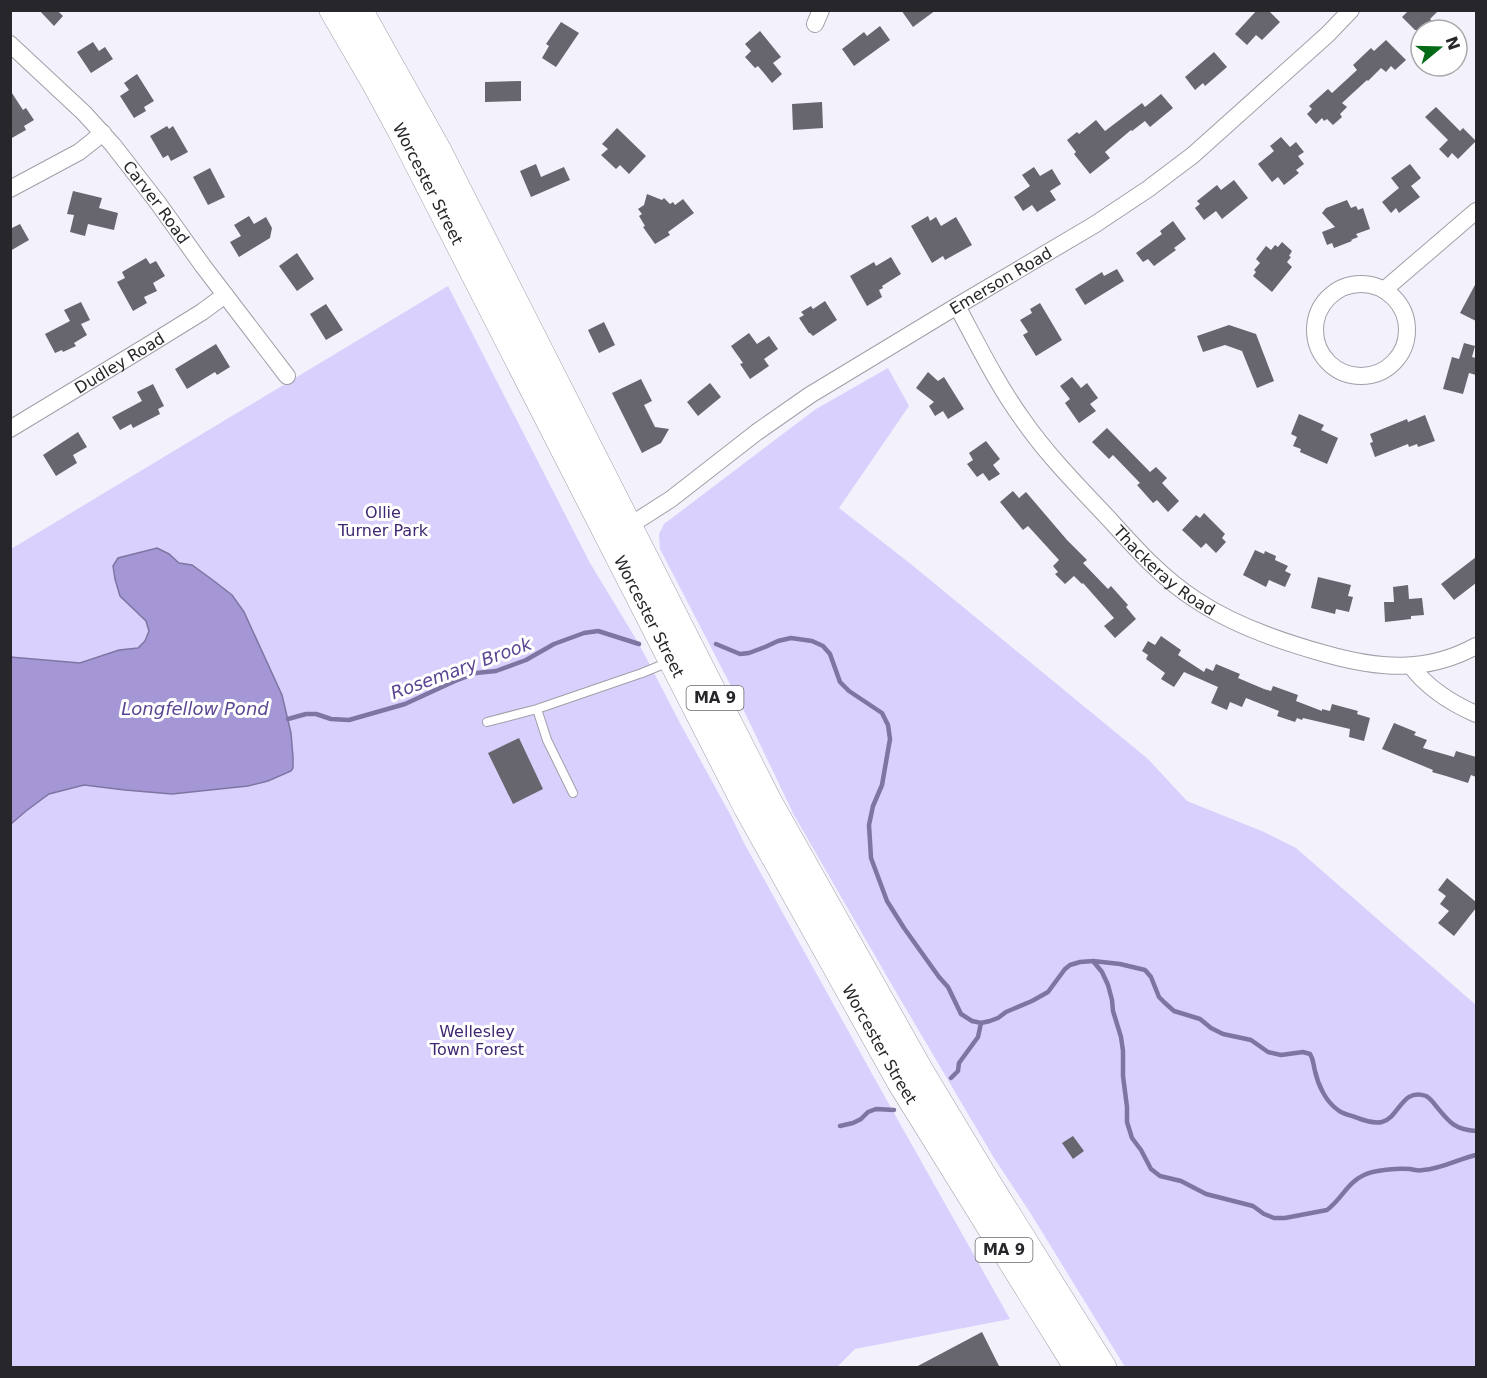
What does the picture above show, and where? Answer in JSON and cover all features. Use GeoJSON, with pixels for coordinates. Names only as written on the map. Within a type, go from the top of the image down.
{"type":"FeatureCollection","features":[{"type":"Feature","properties":{"kind":"highway","name":"Worcester Street"},"geometry":{"type":"LineString","coordinates":[[333,10],[402,132],[747,807],[886,1057],[953,1169],[1078,1368]]}},
{"type":"Feature","properties":{"kind":"highway","name":"Worcester Street"},"geometry":{"type":"LineString","coordinates":[[359,10],[438,151],[744,755],[925,1080],[1103,1368]]}},
{"type":"Feature","properties":{"kind":"highway"},"geometry":{"type":"LineString","coordinates":[[373,10],[438,151]]}},
{"type":"Feature","properties":{"kind":"street","name":"Emerson Road"},"geometry":{"type":"LineString","coordinates":[[629,526],[671,499],[793,406],[1094,225],[1148,189],[1193,155],[1328,34],[1351,10]]}},
{"type":"Feature","properties":{"kind":"street","name":"Carver Road"},"geometry":{"type":"LineString","coordinates":[[10,44],[103,133],[287,376]]}},
{"type":"Feature","properties":{"kind":"street"},"geometry":{"type":"LineString","coordinates":[[10,189],[79,152],[103,133]]}},
{"type":"Feature","properties":{"kind":"street"},"geometry":{"type":"LineString","coordinates":[[1384,290],[1476,211]]}},
{"type":"Feature","properties":{"kind":"street"},"geometry":{"type":"LineString","coordinates":[[1363,284],[1384,290],[1403,310],[1407,324],[1402,351],[1394,362],[1370,375],[1357,376],[1343,372],[1331,364],[1321,352],[1316,338],[1316,323],[1320,309],[1329,297],[1341,288],[1363,284]]}},
{"type":"Feature","properties":{"kind":"street","name":"Dudley Road"},"geometry":{"type":"LineString","coordinates":[[10,429],[165,335],[225,295]]}},
{"type":"Feature","properties":{"kind":"street","name":"Thackeray Road"},"geometry":{"type":"LineString","coordinates":[[957,306],[998,381],[1034,435],[1157,569],[1197,600],[1254,630],[1295,645],[1368,664],[1411,666],[1450,658],[1476,646]]}},
{"type":"Feature","properties":{"kind":"street"},"geometry":{"type":"LineString","coordinates":[[1411,666],[1436,692],[1476,714]]}},
{"type":"Feature","properties":{"kind":"lane"},"geometry":{"type":"LineString","coordinates":[[487,722],[537,709],[642,673],[671,660]]}},
{"type":"Feature","properties":{"kind":"lane"},"geometry":{"type":"LineString","coordinates":[[537,709],[547,740],[573,793]]}},
{"type":"Feature","properties":{"kind":"green space","name":"Wellesley Town Forest"},"geometry":{"type":"Polygon","coordinates":[[[448,286],[590,563],[639,644],[744,843],[1010,1319],[855,1349],[836,1368],[11,1367],[11,824],[49,794],[84,785],[125,790],[223,789],[268,781],[293,768],[291,733],[282,695],[244,612],[232,595],[192,565],[179,563],[169,554],[134,609],[146,621],[149,631],[145,641],[138,648],[119,650],[80,663],[11,657],[11,549],[448,286]]]}},
{"type":"Feature","properties":{"kind":"green space"},"geometry":{"type":"Polygon","coordinates":[[[888,368],[909,406],[839,508],[1148,759],[1187,801],[1264,832],[1296,848],[1476,1005],[1476,1367],[1125,1367],[994,1158],[889,980],[794,815],[745,713],[660,549],[659,534],[664,524],[816,409],[888,368]]]}},
{"type":"Feature","properties":{"kind":"water","name":"Longfellow Pond"},"geometry":{"type":"Polygon","coordinates":[[[157,548],[169,554],[179,563],[192,565],[232,595],[244,612],[282,695],[291,733],[293,768],[291,771],[268,781],[248,786],[172,794],[84,785],[49,794],[11,824],[11,657],[80,663],[119,650],[138,648],[145,641],[149,631],[146,621],[120,596],[113,566],[118,558],[157,548]]]}},
{"type":"Feature","properties":{"kind":"building"},"geometry":{"type":"Polygon","coordinates":[[[39,10],[57,10],[63,16],[54,26],[39,10]]]}},
{"type":"Feature","properties":{"kind":"building"},"geometry":{"type":"Polygon","coordinates":[[[901,10],[936,10],[913,27],[901,10]]]}},
{"type":"Feature","properties":{"kind":"building"},"geometry":{"type":"Polygon","coordinates":[[[1257,10],[1268,10],[1280,22],[1262,40],[1256,35],[1247,45],[1235,34],[1257,10]]]}},
{"type":"Feature","properties":{"kind":"building"},"geometry":{"type":"Polygon","coordinates":[[[1409,10],[1439,10],[1431,18],[1409,18],[1409,24],[1402,17],[1409,10]]]}},
{"type":"Feature","properties":{"kind":"building"},"geometry":{"type":"Polygon","coordinates":[[[561,22],[579,33],[556,67],[542,58],[549,46],[546,44],[561,22]]]}},
{"type":"Feature","properties":{"kind":"building"},"geometry":{"type":"Polygon","coordinates":[[[880,26],[890,40],[854,66],[842,49],[864,32],[867,36],[880,26]]]}},
{"type":"Feature","properties":{"kind":"building"},"geometry":{"type":"Polygon","coordinates":[[[760,31],[781,57],[773,63],[782,74],[772,83],[758,66],[755,68],[745,57],[751,51],[745,44],[760,31]]]}},
{"type":"Feature","properties":{"kind":"building"},"geometry":{"type":"Polygon","coordinates":[[[1386,40],[1406,60],[1395,70],[1391,66],[1386,72],[1381,68],[1367,80],[1342,103],[1347,107],[1340,114],[1342,117],[1333,125],[1327,119],[1324,121],[1322,118],[1316,124],[1307,114],[1312,109],[1309,106],[1328,89],[1332,93],[1357,70],[1353,65],[1371,48],[1374,51],[1386,40]]]}},
{"type":"Feature","properties":{"kind":"building"},"geometry":{"type":"Polygon","coordinates":[[[93,42],[99,51],[105,47],[113,59],[91,73],[77,52],[93,42]]]}},
{"type":"Feature","properties":{"kind":"building"},"geometry":{"type":"Polygon","coordinates":[[[1214,52],[1227,67],[1205,86],[1203,83],[1195,90],[1185,77],[1214,52]]]}},
{"type":"Feature","properties":{"kind":"building"},"geometry":{"type":"Polygon","coordinates":[[[137,74],[154,101],[144,107],[146,111],[134,118],[120,96],[129,90],[124,83],[137,74]]]}},
{"type":"Feature","properties":{"kind":"building"},"geometry":{"type":"Polygon","coordinates":[[[521,81],[521,101],[485,102],[485,82],[521,81]]]}},
{"type":"Feature","properties":{"kind":"building"},"geometry":{"type":"Polygon","coordinates":[[[10,90],[23,110],[26,108],[34,120],[24,126],[26,130],[10,139],[10,90]]]}},
{"type":"Feature","properties":{"kind":"building"},"geometry":{"type":"Polygon","coordinates":[[[1161,94],[1173,108],[1150,127],[1145,121],[1131,130],[1105,152],[1110,158],[1090,174],[1074,154],[1076,152],[1067,140],[1077,132],[1079,134],[1096,120],[1105,131],[1142,103],[1145,107],[1161,94]]]}},
{"type":"Feature","properties":{"kind":"building"},"geometry":{"type":"Polygon","coordinates":[[[822,102],[823,128],[793,130],[792,104],[822,102]]]}},
{"type":"Feature","properties":{"kind":"building"},"geometry":{"type":"Polygon","coordinates":[[[1436,107],[1460,131],[1463,128],[1476,141],[1458,159],[1452,153],[1448,158],[1439,149],[1448,140],[1425,117],[1436,107]]]}},
{"type":"Feature","properties":{"kind":"building"},"geometry":{"type":"Polygon","coordinates":[[[167,126],[169,129],[173,126],[188,152],[171,161],[168,155],[163,158],[150,136],[167,126]]]}},
{"type":"Feature","properties":{"kind":"building"},"geometry":{"type":"Polygon","coordinates":[[[617,128],[646,156],[629,174],[620,165],[616,169],[601,155],[608,149],[602,144],[617,128]]]}},
{"type":"Feature","properties":{"kind":"building"},"geometry":{"type":"Polygon","coordinates":[[[1281,137],[1290,147],[1296,142],[1304,152],[1298,156],[1304,164],[1296,170],[1299,173],[1284,185],[1278,177],[1272,182],[1258,164],[1274,151],[1270,146],[1281,137]]]}},
{"type":"Feature","properties":{"kind":"building"},"geometry":{"type":"Polygon","coordinates":[[[536,164],[541,177],[564,167],[570,180],[531,197],[520,171],[536,164]]]}},
{"type":"Feature","properties":{"kind":"building"},"geometry":{"type":"Polygon","coordinates":[[[1410,164],[1421,178],[1411,186],[1420,197],[1399,213],[1396,208],[1391,213],[1382,202],[1399,188],[1391,178],[1410,164]]]}},
{"type":"Feature","properties":{"kind":"building"},"geometry":{"type":"Polygon","coordinates":[[[1034,167],[1040,176],[1052,169],[1061,184],[1050,191],[1056,200],[1037,212],[1032,205],[1023,211],[1014,197],[1030,186],[1022,175],[1034,167]]]}},
{"type":"Feature","properties":{"kind":"building"},"geometry":{"type":"Polygon","coordinates":[[[210,168],[225,197],[208,205],[193,177],[210,168]]]}},
{"type":"Feature","properties":{"kind":"building"},"geometry":{"type":"Polygon","coordinates":[[[1234,180],[1248,198],[1222,219],[1216,211],[1204,220],[1195,208],[1200,204],[1197,201],[1217,185],[1221,190],[1234,180]]]}},
{"type":"Feature","properties":{"kind":"building"},"geometry":{"type":"Polygon","coordinates":[[[73,191],[102,198],[99,208],[118,213],[114,230],[88,224],[85,236],[70,232],[74,215],[67,214],[73,191]]]}},
{"type":"Feature","properties":{"kind":"building"},"geometry":{"type":"Polygon","coordinates":[[[647,194],[662,200],[664,198],[670,204],[673,202],[675,205],[683,199],[694,213],[668,232],[670,235],[655,244],[643,227],[645,226],[639,216],[642,214],[638,209],[644,205],[647,194]]]}},
{"type":"Feature","properties":{"kind":"building"},"geometry":{"type":"Polygon","coordinates":[[[1347,200],[1351,208],[1356,206],[1358,210],[1363,208],[1370,229],[1356,234],[1358,237],[1352,241],[1334,248],[1332,243],[1327,245],[1322,232],[1335,227],[1322,213],[1326,208],[1347,200]]]}},
{"type":"Feature","properties":{"kind":"building"},"geometry":{"type":"Polygon","coordinates":[[[249,216],[254,224],[266,217],[272,228],[270,238],[239,257],[230,242],[241,236],[234,225],[249,216]]]}},
{"type":"Feature","properties":{"kind":"building"},"geometry":{"type":"Polygon","coordinates":[[[928,216],[930,221],[936,217],[941,226],[956,217],[972,245],[945,260],[943,256],[932,263],[911,226],[928,216]]]}},
{"type":"Feature","properties":{"kind":"building"},"geometry":{"type":"Polygon","coordinates":[[[1173,221],[1186,239],[1174,248],[1176,250],[1154,266],[1148,259],[1143,262],[1136,253],[1162,234],[1160,231],[1173,221]]]}},
{"type":"Feature","properties":{"kind":"building"},"geometry":{"type":"Polygon","coordinates":[[[20,224],[29,240],[10,251],[10,229],[20,224]]]}},
{"type":"Feature","properties":{"kind":"building"},"geometry":{"type":"Polygon","coordinates":[[[1282,242],[1292,251],[1287,262],[1292,267],[1272,292],[1253,276],[1256,272],[1254,270],[1260,263],[1256,259],[1266,246],[1271,250],[1282,242]]]}},
{"type":"Feature","properties":{"kind":"building"},"geometry":{"type":"Polygon","coordinates":[[[297,253],[314,279],[297,291],[279,266],[297,253]]]}},
{"type":"Feature","properties":{"kind":"building"},"geometry":{"type":"Polygon","coordinates":[[[891,257],[901,274],[882,286],[883,288],[879,290],[882,297],[867,306],[850,276],[874,262],[876,266],[891,257]]]}},
{"type":"Feature","properties":{"kind":"building"},"geometry":{"type":"Polygon","coordinates":[[[146,258],[150,264],[156,261],[165,276],[153,283],[157,291],[144,297],[147,303],[133,311],[117,282],[125,278],[122,272],[146,258]]]}},
{"type":"Feature","properties":{"kind":"building"},"geometry":{"type":"Polygon","coordinates":[[[1117,269],[1124,281],[1085,305],[1075,289],[1102,272],[1104,276],[1117,269]]]}},
{"type":"Feature","properties":{"kind":"building"},"geometry":{"type":"Polygon","coordinates":[[[1476,283],[1476,321],[1460,313],[1476,283]]]}},
{"type":"Feature","properties":{"kind":"building"},"geometry":{"type":"Polygon","coordinates":[[[825,301],[837,320],[813,336],[799,318],[804,315],[801,312],[811,306],[813,309],[825,301]]]}},
{"type":"Feature","properties":{"kind":"building"},"geometry":{"type":"Polygon","coordinates":[[[81,302],[90,320],[81,324],[87,335],[74,343],[76,346],[55,353],[45,334],[70,321],[64,310],[81,302]]]}},
{"type":"Feature","properties":{"kind":"building"},"geometry":{"type":"Polygon","coordinates":[[[1040,303],[1062,340],[1036,356],[1023,335],[1028,332],[1020,320],[1032,313],[1030,309],[1040,303]]]}},
{"type":"Feature","properties":{"kind":"building"},"geometry":{"type":"Polygon","coordinates":[[[326,304],[343,330],[326,340],[310,314],[326,304]]]}},
{"type":"Feature","properties":{"kind":"building"},"geometry":{"type":"Polygon","coordinates":[[[604,322],[615,345],[599,353],[588,330],[604,322]]]}},
{"type":"Feature","properties":{"kind":"building"},"geometry":{"type":"Polygon","coordinates":[[[1229,325],[1256,334],[1274,381],[1257,388],[1242,351],[1225,345],[1203,352],[1197,336],[1229,325]]]}},
{"type":"Feature","properties":{"kind":"building"},"geometry":{"type":"Polygon","coordinates":[[[749,333],[757,344],[769,336],[778,349],[764,359],[769,366],[750,379],[740,364],[743,363],[731,346],[749,333]]]}},
{"type":"Feature","properties":{"kind":"building"},"geometry":{"type":"Polygon","coordinates":[[[1464,343],[1475,346],[1472,357],[1476,358],[1476,375],[1469,373],[1463,394],[1443,389],[1452,357],[1459,359],[1464,343]]]}},
{"type":"Feature","properties":{"kind":"building"},"geometry":{"type":"Polygon","coordinates":[[[216,344],[230,367],[217,375],[215,372],[187,389],[175,369],[216,344]]]}},
{"type":"Feature","properties":{"kind":"building"},"geometry":{"type":"Polygon","coordinates":[[[928,372],[938,381],[944,377],[964,409],[948,419],[943,411],[935,416],[929,406],[934,402],[916,388],[928,372]]]}},
{"type":"Feature","properties":{"kind":"building"},"geometry":{"type":"Polygon","coordinates":[[[1072,377],[1081,388],[1087,383],[1098,398],[1090,404],[1096,411],[1079,423],[1065,403],[1070,399],[1060,386],[1072,377]]]}},
{"type":"Feature","properties":{"kind":"building"},"geometry":{"type":"Polygon","coordinates":[[[641,379],[652,401],[644,405],[655,427],[669,429],[661,443],[642,453],[612,393],[641,379]]]}},
{"type":"Feature","properties":{"kind":"building"},"geometry":{"type":"Polygon","coordinates":[[[710,383],[721,397],[698,416],[687,402],[710,383]]]}},
{"type":"Feature","properties":{"kind":"building"},"geometry":{"type":"Polygon","coordinates":[[[153,384],[164,406],[158,409],[160,414],[133,428],[131,424],[120,430],[112,417],[142,401],[137,392],[153,384]]]}},
{"type":"Feature","properties":{"kind":"building"},"geometry":{"type":"Polygon","coordinates":[[[1299,414],[1324,425],[1321,430],[1338,438],[1327,464],[1300,452],[1301,449],[1293,446],[1297,437],[1291,434],[1299,414]]]}},
{"type":"Feature","properties":{"kind":"building"},"geometry":{"type":"Polygon","coordinates":[[[1425,415],[1435,441],[1418,447],[1417,444],[1409,447],[1408,444],[1375,457],[1370,443],[1373,442],[1370,434],[1407,419],[1408,422],[1425,415]]]}},
{"type":"Feature","properties":{"kind":"building"},"geometry":{"type":"Polygon","coordinates":[[[1107,428],[1150,472],[1156,467],[1167,478],[1162,483],[1179,501],[1168,512],[1157,500],[1153,503],[1137,485],[1140,483],[1113,455],[1109,459],[1092,442],[1107,428]]]}},
{"type":"Feature","properties":{"kind":"building"},"geometry":{"type":"Polygon","coordinates":[[[78,432],[87,447],[73,455],[77,463],[56,476],[43,455],[78,432]]]}},
{"type":"Feature","properties":{"kind":"building"},"geometry":{"type":"Polygon","coordinates":[[[986,441],[1000,459],[993,465],[1000,474],[989,481],[983,473],[977,477],[967,464],[973,460],[969,453],[986,441]]]}},
{"type":"Feature","properties":{"kind":"building"},"geometry":{"type":"Polygon","coordinates":[[[1013,491],[1019,498],[1026,492],[1087,560],[1083,563],[1108,589],[1111,586],[1128,605],[1126,607],[1136,619],[1115,638],[1104,626],[1114,618],[1074,576],[1065,584],[1055,574],[1058,572],[1053,566],[1059,560],[1028,526],[1023,530],[1000,502],[1013,491]]]}},
{"type":"Feature","properties":{"kind":"building"},"geometry":{"type":"Polygon","coordinates":[[[1204,513],[1225,534],[1222,538],[1226,542],[1216,553],[1206,543],[1201,548],[1182,530],[1196,515],[1200,518],[1204,513]]]}},
{"type":"Feature","properties":{"kind":"building"},"geometry":{"type":"Polygon","coordinates":[[[1255,550],[1276,556],[1275,560],[1288,566],[1285,571],[1291,574],[1285,587],[1269,580],[1266,587],[1243,575],[1255,550]]]}},
{"type":"Feature","properties":{"kind":"building"},"geometry":{"type":"Polygon","coordinates":[[[1476,557],[1476,583],[1454,600],[1441,584],[1476,557]]]}},
{"type":"Feature","properties":{"kind":"building"},"geometry":{"type":"Polygon","coordinates":[[[1318,577],[1351,585],[1348,596],[1353,597],[1349,612],[1336,609],[1335,614],[1311,608],[1318,577]]]}},
{"type":"Feature","properties":{"kind":"building"},"geometry":{"type":"Polygon","coordinates":[[[1408,585],[1409,599],[1422,598],[1424,615],[1385,622],[1384,602],[1394,602],[1393,587],[1408,585]]]}},
{"type":"Feature","properties":{"kind":"building"},"geometry":{"type":"Polygon","coordinates":[[[1161,636],[1181,650],[1178,655],[1204,672],[1206,668],[1213,671],[1216,664],[1240,674],[1238,678],[1264,689],[1271,691],[1273,686],[1298,695],[1296,701],[1322,711],[1322,709],[1330,711],[1332,704],[1358,711],[1357,714],[1370,718],[1364,741],[1349,737],[1350,729],[1303,718],[1302,720],[1297,718],[1295,722],[1277,716],[1279,711],[1246,698],[1242,707],[1230,702],[1227,710],[1211,703],[1218,687],[1184,672],[1174,687],[1161,679],[1165,673],[1146,659],[1148,655],[1142,651],[1148,641],[1155,645],[1161,636]]]}},
{"type":"Feature","properties":{"kind":"building"},"geometry":{"type":"Polygon","coordinates":[[[1394,723],[1416,732],[1414,735],[1427,740],[1423,748],[1454,757],[1456,751],[1476,757],[1476,777],[1471,775],[1468,783],[1432,772],[1433,770],[1382,749],[1394,723]]]}},
{"type":"Feature","properties":{"kind":"building"},"geometry":{"type":"Polygon","coordinates":[[[519,738],[543,789],[513,804],[488,753],[519,738]]]}},
{"type":"Feature","properties":{"kind":"building"},"geometry":{"type":"Polygon","coordinates":[[[1447,878],[1476,902],[1476,908],[1454,936],[1438,923],[1449,911],[1440,904],[1446,896],[1438,890],[1447,878]]]}},
{"type":"Feature","properties":{"kind":"building"},"geometry":{"type":"Polygon","coordinates":[[[1073,1136],[1084,1151],[1073,1159],[1062,1143],[1073,1136]]]}},
{"type":"Feature","properties":{"kind":"building"},"geometry":{"type":"Polygon","coordinates":[[[982,1332],[1000,1368],[914,1368],[982,1332]]]}},
{"type":"Feature","properties":{"kind":"waterway","name":"Rosemary Brook"},"geometry":{"type":"LineString","coordinates":[[288,719],[316,714],[331,719],[349,720],[405,704],[476,673],[496,671],[526,660],[554,644],[584,633],[598,631],[639,644]]}},
{"type":"Feature","properties":{"kind":"waterway","name":"Rosemary Brook"},"geometry":{"type":"LineString","coordinates":[[716,644],[740,654],[791,638],[812,641],[823,646],[830,654],[840,682],[849,691],[882,713],[888,725],[890,739],[882,785],[873,806],[869,825],[871,858],[887,901],[948,987],[961,1014],[972,1021],[981,1023],[990,1021],[1048,992],[1070,965],[1093,961],[1120,964],[1145,970],[1151,977],[1159,997],[1174,1011],[1200,1019],[1223,1034],[1251,1040],[1268,1052],[1281,1055],[1303,1052],[1310,1054],[1323,1093],[1334,1107],[1342,1112],[1368,1121],[1382,1122],[1393,1115],[1406,1099],[1418,1094],[1429,1098],[1453,1124],[1463,1129],[1476,1131]]}},
{"type":"Feature","properties":{"kind":"waterway","name":"Rosemary Brook"},"geometry":{"type":"LineString","coordinates":[[1093,961],[1102,972],[1108,985],[1121,1037],[1127,1122],[1132,1138],[1151,1169],[1160,1176],[1181,1181],[1206,1194],[1253,1206],[1274,1218],[1285,1218],[1327,1210],[1353,1182],[1368,1173],[1393,1169],[1430,1169],[1476,1155]]}},
{"type":"Feature","properties":{"kind":"waterway"},"geometry":{"type":"LineString","coordinates":[[951,1078],[958,1071],[959,1063],[978,1037],[981,1023]]}},
{"type":"Feature","properties":{"kind":"waterway"},"geometry":{"type":"LineString","coordinates":[[840,1126],[853,1123],[876,1109],[894,1110]]}},
{"type":"Feature","properties":{"kind":"park label","name":"Ollie Turner Park"},"geometry":{"type":"Point","coordinates":[383,521]}}]}
